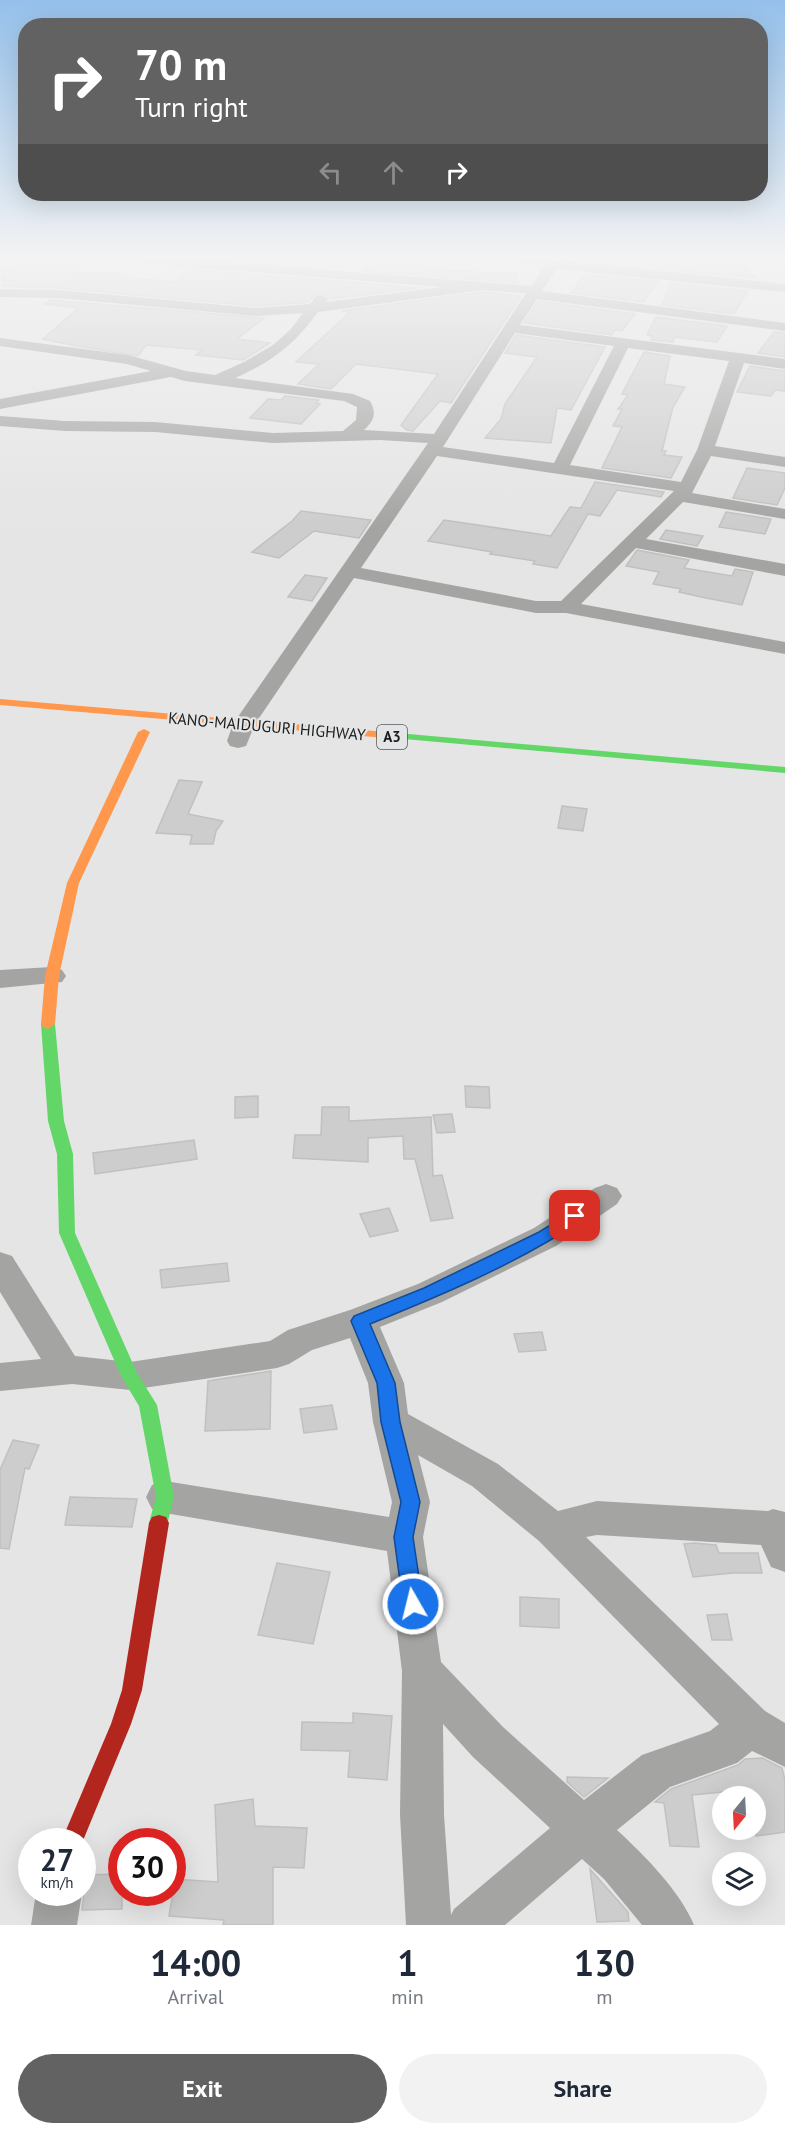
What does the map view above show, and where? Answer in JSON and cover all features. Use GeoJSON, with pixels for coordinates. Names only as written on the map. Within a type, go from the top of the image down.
{"type":"FeatureCollection","features":[{"type":"Feature","properties":{"kind":"main road","name":"KANO-MAIDUGURI HIGHWAY"},"geometry":{"type":"LineString","coordinates":[[0,702],[240,737],[785,770]]}},
{"type":"Feature","properties":{"kind":"main road"},"geometry":{"type":"LineString","coordinates":[[78,1828],[121,1724],[132,1690],[156,1533],[165,1497],[148,1405],[130,1376],[67,1233],[65,1154],[56,1121],[47,1018],[52,976],[73,883],[144,732]]}},
{"type":"Feature","properties":{"kind":"street"},"geometry":{"type":"LineString","coordinates":[[41,348],[128,360],[171,372],[218,380],[306,390],[357,400],[364,404],[367,410],[366,417],[361,425],[348,435]]}},
{"type":"Feature","properties":{"kind":"street"},"geometry":{"type":"LineString","coordinates":[[218,380],[258,362],[276,348]]}},
{"type":"Feature","properties":{"kind":"street"},"geometry":{"type":"LineString","coordinates":[[240,737],[349,571],[436,445],[498,348]]}},
{"type":"Feature","properties":{"kind":"street"},"geometry":{"type":"LineString","coordinates":[[559,469],[621,348]]}},
{"type":"Feature","properties":{"kind":"street"},"geometry":{"type":"LineString","coordinates":[[666,348],[785,364]]}},
{"type":"Feature","properties":{"kind":"street"},"geometry":{"type":"LineString","coordinates":[[566,607],[683,492],[705,450],[738,358]]}},
{"type":"Feature","properties":{"kind":"street"},"geometry":{"type":"LineString","coordinates":[[0,404],[171,372]]}},
{"type":"Feature","properties":{"kind":"street"},"geometry":{"type":"LineString","coordinates":[[0,421],[65,426],[155,427],[273,438],[401,435],[436,445],[785,514]]}},
{"type":"Feature","properties":{"kind":"street"},"geometry":{"type":"LineString","coordinates":[[705,450],[785,462]]}},
{"type":"Feature","properties":{"kind":"street"},"geometry":{"type":"LineString","coordinates":[[633,542],[785,570]]}},
{"type":"Feature","properties":{"kind":"street"},"geometry":{"type":"LineString","coordinates":[[349,571],[536,607],[566,607],[785,648]]}},
{"type":"Feature","properties":{"kind":"street"},"geometry":{"type":"LineString","coordinates":[[0,980],[52,976]]}},
{"type":"Feature","properties":{"kind":"street"},"geometry":{"type":"LineString","coordinates":[[0,1377],[65,1370],[130,1376],[277,1354],[300,1340],[360,1321],[430,1293],[545,1237],[606,1196]]}},
{"type":"Feature","properties":{"kind":"street"},"geometry":{"type":"LineString","coordinates":[[0,1264],[65,1370]]}},
{"type":"Feature","properties":{"kind":"street"},"geometry":{"type":"LineString","coordinates":[[360,1321],[386,1383],[391,1422],[411,1502],[404,1537],[422,1671],[422,1815],[429,1925]]}},
{"type":"Feature","properties":{"kind":"street"},"geometry":{"type":"LineString","coordinates":[[391,1422],[485,1475],[552,1529],[767,1736]]}},
{"type":"Feature","properties":{"kind":"street"},"geometry":{"type":"LineString","coordinates":[[165,1497],[404,1537]]}},
{"type":"Feature","properties":{"kind":"street"},"geometry":{"type":"LineString","coordinates":[[552,1529],[597,1518],[781,1537]]}},
{"type":"Feature","properties":{"kind":"street"},"geometry":{"type":"LineString","coordinates":[[422,1671],[488,1743],[621,1863],[671,1925]]}},
{"type":"Feature","properties":{"kind":"street"},"geometry":{"type":"LineString","coordinates":[[471,1925],[582,1830],[657,1770],[722,1748],[767,1736]]}},
{"type":"Feature","properties":{"kind":"street"},"geometry":{"type":"LineString","coordinates":[[54,1925],[57,1906]]}},
{"type":"Feature","properties":{"kind":"building"},"geometry":{"type":"Polygon","coordinates":[[[87,348],[144,348],[138,356],[87,348]]]}},
{"type":"Feature","properties":{"kind":"building"},"geometry":{"type":"Polygon","coordinates":[[[178,348],[262,348],[243,360],[196,355],[202,350],[178,348]]]}},
{"type":"Feature","properties":{"kind":"building"},"geometry":{"type":"Polygon","coordinates":[[[311,348],[487,348],[451,403],[440,401],[413,431],[401,425],[438,374],[356,364],[331,389],[298,384],[319,364],[296,362],[311,348]]]}},
{"type":"Feature","properties":{"kind":"building"},"geometry":{"type":"Polygon","coordinates":[[[508,348],[605,348],[571,410],[557,408],[551,443],[485,438],[501,419],[505,404],[537,357],[505,353],[508,348]]]}},
{"type":"Feature","properties":{"kind":"building"},"geometry":{"type":"Polygon","coordinates":[[[762,348],[785,348],[785,357],[758,353],[762,348]]]}},
{"type":"Feature","properties":{"kind":"building"},"geometry":{"type":"Polygon","coordinates":[[[644,352],[670,356],[664,384],[685,387],[673,407],[662,451],[666,451],[664,455],[682,457],[671,478],[602,468],[622,427],[613,426],[622,409],[618,409],[628,395],[622,394],[644,352]]]}},
{"type":"Feature","properties":{"kind":"building"},"geometry":{"type":"Polygon","coordinates":[[[750,366],[785,371],[785,391],[775,390],[771,396],[737,392],[750,366]]]}},
{"type":"Feature","properties":{"kind":"building"},"geometry":{"type":"Polygon","coordinates":[[[285,396],[319,400],[316,403],[320,404],[301,424],[250,418],[268,399],[281,400],[285,396]]]}},
{"type":"Feature","properties":{"kind":"building"},"geometry":{"type":"Polygon","coordinates":[[[747,468],[785,473],[785,488],[777,505],[733,498],[747,468]]]}},
{"type":"Feature","properties":{"kind":"building"},"geometry":{"type":"Polygon","coordinates":[[[595,482],[664,492],[661,497],[617,490],[600,516],[588,514],[557,568],[533,564],[535,561],[490,554],[492,552],[428,541],[444,520],[551,536],[570,507],[581,508],[595,482]]]}},
{"type":"Feature","properties":{"kind":"building"},"geometry":{"type":"Polygon","coordinates":[[[301,511],[371,520],[359,538],[314,531],[279,558],[252,552],[292,521],[301,511]]]}},
{"type":"Feature","properties":{"kind":"building"},"geometry":{"type":"Polygon","coordinates":[[[726,512],[771,519],[765,534],[719,527],[726,512]]]}},
{"type":"Feature","properties":{"kind":"building"},"geometry":{"type":"Polygon","coordinates":[[[666,530],[703,536],[697,546],[660,539],[666,530]]]}},
{"type":"Feature","properties":{"kind":"building"},"geometry":{"type":"Polygon","coordinates":[[[637,550],[689,560],[684,568],[732,576],[735,569],[753,572],[742,605],[679,592],[681,589],[653,584],[659,572],[626,566],[637,550]]]}},
{"type":"Feature","properties":{"kind":"building"},"geometry":{"type":"Polygon","coordinates":[[[305,575],[327,578],[312,601],[288,597],[305,575]]]}},
{"type":"Feature","properties":{"kind":"building"},"geometry":{"type":"Polygon","coordinates":[[[179,780],[202,782],[188,814],[223,821],[216,831],[213,844],[190,844],[192,835],[156,833],[179,780]]]}},
{"type":"Feature","properties":{"kind":"building"},"geometry":{"type":"Polygon","coordinates":[[[562,806],[587,809],[583,831],[558,828],[562,806]]]}},
{"type":"Feature","properties":{"kind":"building"},"geometry":{"type":"Polygon","coordinates":[[[465,1086],[489,1087],[490,1108],[466,1107],[465,1086]]]}},
{"type":"Feature","properties":{"kind":"building"},"geometry":{"type":"Polygon","coordinates":[[[258,1096],[258,1117],[235,1118],[235,1097],[258,1096]]]}},
{"type":"Feature","properties":{"kind":"building"},"geometry":{"type":"Polygon","coordinates":[[[322,1107],[349,1107],[349,1121],[431,1117],[433,1176],[442,1175],[453,1218],[431,1221],[415,1159],[404,1159],[403,1136],[368,1138],[368,1162],[293,1158],[295,1135],[321,1135],[322,1107]]]}},
{"type":"Feature","properties":{"kind":"building"},"geometry":{"type":"Polygon","coordinates":[[[452,1114],[455,1132],[437,1133],[433,1115],[452,1114]]]}},
{"type":"Feature","properties":{"kind":"building"},"geometry":{"type":"Polygon","coordinates":[[[194,1140],[197,1159],[95,1174],[93,1153],[194,1140]]]}},
{"type":"Feature","properties":{"kind":"building"},"geometry":{"type":"Polygon","coordinates":[[[389,1208],[398,1231],[370,1237],[360,1214],[389,1208]]]}},
{"type":"Feature","properties":{"kind":"building"},"geometry":{"type":"Polygon","coordinates":[[[227,1263],[229,1281],[162,1288],[160,1270],[227,1263]]]}},
{"type":"Feature","properties":{"kind":"building"},"geometry":{"type":"Polygon","coordinates":[[[542,1332],[546,1350],[519,1352],[514,1334],[542,1332]]]}},
{"type":"Feature","properties":{"kind":"building"},"geometry":{"type":"Polygon","coordinates":[[[271,1371],[270,1429],[205,1431],[208,1381],[271,1371]]]}},
{"type":"Feature","properties":{"kind":"building"},"geometry":{"type":"Polygon","coordinates":[[[332,1405],[337,1429],[304,1433],[300,1409],[332,1405]]]}},
{"type":"Feature","properties":{"kind":"building"},"geometry":{"type":"Polygon","coordinates":[[[13,1440],[39,1445],[29,1469],[25,1468],[9,1549],[0,1548],[0,1470],[13,1440]]]}},
{"type":"Feature","properties":{"kind":"building"},"geometry":{"type":"Polygon","coordinates":[[[70,1497],[137,1499],[132,1527],[65,1525],[70,1497]]]}},
{"type":"Feature","properties":{"kind":"building"},"geometry":{"type":"Polygon","coordinates":[[[684,1544],[716,1545],[719,1553],[758,1553],[762,1573],[693,1577],[684,1544]]]}},
{"type":"Feature","properties":{"kind":"building"},"geometry":{"type":"Polygon","coordinates":[[[277,1563],[330,1572],[313,1644],[258,1635],[277,1563]]]}},
{"type":"Feature","properties":{"kind":"building"},"geometry":{"type":"Polygon","coordinates":[[[520,1597],[559,1599],[559,1628],[520,1626],[520,1597]]]}},
{"type":"Feature","properties":{"kind":"building"},"geometry":{"type":"Polygon","coordinates":[[[727,1614],[732,1640],[712,1640],[707,1615],[727,1614]]]}},
{"type":"Feature","properties":{"kind":"building"},"geometry":{"type":"Polygon","coordinates":[[[353,1713],[392,1716],[387,1780],[348,1777],[350,1751],[301,1750],[302,1722],[353,1723],[353,1713]]]}},
{"type":"Feature","properties":{"kind":"building"},"geometry":{"type":"Polygon","coordinates":[[[762,1758],[782,1768],[785,1780],[785,1832],[766,1835],[766,1786],[712,1786],[712,1793],[692,1795],[699,1847],[670,1846],[664,1803],[655,1802],[671,1789],[738,1765],[745,1759],[762,1758]]]}},
{"type":"Feature","properties":{"kind":"building"},"geometry":{"type":"Polygon","coordinates":[[[567,1777],[608,1778],[584,1797],[567,1782],[567,1777]]]}},
{"type":"Feature","properties":{"kind":"building"},"geometry":{"type":"Polygon","coordinates":[[[253,1799],[255,1826],[307,1828],[304,1868],[273,1867],[273,1925],[223,1925],[224,1920],[169,1916],[171,1906],[186,1906],[186,1880],[218,1882],[215,1805],[253,1799]]]}},
{"type":"Feature","properties":{"kind":"building"},"geometry":{"type":"Polygon","coordinates":[[[590,1869],[628,1912],[629,1921],[597,1922],[590,1869]]]}},
{"type":"Feature","properties":{"kind":"building"},"geometry":{"type":"Polygon","coordinates":[[[108,1874],[108,1906],[122,1906],[122,1909],[82,1910],[82,1906],[96,1906],[96,1875],[108,1874]]]}},
{"type":"Feature","properties":{"kind":"traffic: fast"},"geometry":{"type":"LineString","coordinates":[[386,735],[785,770]]}},
{"type":"Feature","properties":{"kind":"traffic: fast"},"geometry":{"type":"LineString","coordinates":[[48,1024],[56,1121],[65,1154],[67,1233],[130,1376],[148,1405],[165,1497],[159,1523]]}},
{"type":"Feature","properties":{"kind":"traffic: slow"},"geometry":{"type":"LineString","coordinates":[[0,702],[386,735]]}},
{"type":"Feature","properties":{"kind":"traffic: slow"},"geometry":{"type":"LineString","coordinates":[[48,1024],[52,976],[73,883],[144,732]]}},
{"type":"Feature","properties":{"kind":"traffic: jam"},"geometry":{"type":"LineString","coordinates":[[78,1828],[121,1724],[132,1690],[159,1523]]}},
{"type":"Feature","properties":{"kind":"route"},"geometry":{"type":"LineString","coordinates":[[413,1604],[404,1537],[411,1502],[391,1422],[386,1383],[360,1321],[430,1293],[545,1237],[575,1216]]}}]}
